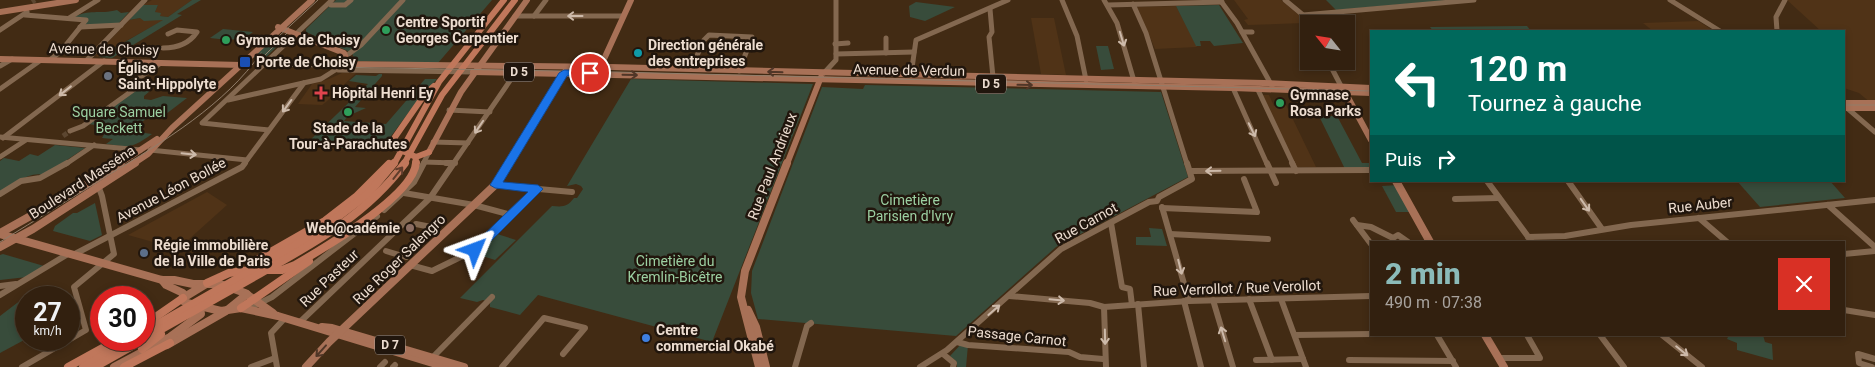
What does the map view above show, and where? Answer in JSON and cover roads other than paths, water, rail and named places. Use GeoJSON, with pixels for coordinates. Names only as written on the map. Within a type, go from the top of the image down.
{"type":"FeatureCollection","features":[{"type":"Feature","properties":{"kind":"highway"},"geometry":{"type":"LineString","coordinates":[[429,152],[416,157],[396,148],[393,144],[426,94],[439,82],[504,0]]}},
{"type":"Feature","properties":{"kind":"highway"},"geometry":{"type":"LineString","coordinates":[[155,335],[185,316],[307,247],[350,219],[389,184],[416,146],[433,110],[452,79],[515,0]]}},
{"type":"Feature","properties":{"kind":"highway"},"geometry":{"type":"LineString","coordinates":[[155,326],[331,224],[368,194],[385,176],[397,159],[439,82]]}},
{"type":"Feature","properties":{"kind":"highway"},"geometry":{"type":"LineString","coordinates":[[244,309],[251,297],[329,247],[388,198],[400,186],[412,168],[416,146]]}},
{"type":"Feature","properties":{"kind":"highway"},"geometry":{"type":"LineString","coordinates":[[207,284],[216,278],[238,271],[288,268],[385,205],[407,183],[417,166],[416,157]]}},
{"type":"Feature","properties":{"kind":"highway"},"geometry":{"type":"LineString","coordinates":[[255,261],[332,216],[356,197],[385,168],[397,159]]}},
{"type":"Feature","properties":{"kind":"highway"},"geometry":{"type":"LineString","coordinates":[[155,319],[185,301]]}},
{"type":"Feature","properties":{"kind":"highway"},"geometry":{"type":"LineString","coordinates":[[124,367],[170,343]]}},
{"type":"Feature","properties":{"kind":"highway"},"geometry":{"type":"LineString","coordinates":[[68,367],[97,351]]}},
{"type":"Feature","properties":{"kind":"highway"},"geometry":{"type":"LineString","coordinates":[[83,367],[111,351]]}},
{"type":"Feature","properties":{"kind":"highway"},"geometry":{"type":"LineString","coordinates":[[95,367],[127,351]]}},
{"type":"Feature","properties":{"kind":"main road"},"geometry":{"type":"LineString","coordinates":[[0,12],[76,0]]}},
{"type":"Feature","properties":{"kind":"main road","name":"Boulevard Masséna"},"geometry":{"type":"LineString","coordinates":[[0,234],[91,182],[141,150],[310,0]]}},
{"type":"Feature","properties":{"kind":"main road"},"geometry":{"type":"LineString","coordinates":[[429,152],[449,110],[473,69],[527,0]]}},
{"type":"Feature","properties":{"kind":"main road"},"geometry":{"type":"LineString","coordinates":[[600,71],[631,0]]}},
{"type":"Feature","properties":{"kind":"main road"},"geometry":{"type":"LineString","coordinates":[[280,28],[298,32],[346,56],[343,64],[432,69],[473,69]]}},
{"type":"Feature","properties":{"kind":"main road","name":"Avenue de Choisy"},"geometry":{"type":"LineString","coordinates":[[0,59],[239,65]]}},
{"type":"Feature","properties":{"kind":"main road","name":"Boulevard Masséna"},"geometry":{"type":"LineString","coordinates":[[0,247],[16,239],[152,150],[166,134],[239,65]]}},
{"type":"Feature","properties":{"kind":"main road","name":"Avenue de Verdun"},"geometry":{"type":"LineString","coordinates":[[473,69],[516,72],[566,70]]}},
{"type":"Feature","properties":{"kind":"main road","name":"Avenue de Verdun"},"geometry":{"type":"LineString","coordinates":[[473,69],[600,71],[819,80],[1234,88],[1274,91],[1370,93]]}},
{"type":"Feature","properties":{"kind":"main road","name":"Rue Roger Salengro"},"geometry":{"type":"LineString","coordinates":[[306,367],[441,230],[474,205],[495,185],[566,70]]}},
{"type":"Feature","properties":{"kind":"main road","name":"Avenue de Verdun"},"geometry":{"type":"LineString","coordinates":[[600,71],[827,70],[911,75],[1341,86]]}},
{"type":"Feature","properties":{"kind":"main road","name":"Rue Paul Andrieux"},"geometry":{"type":"LineString","coordinates":[[743,290],[748,262],[819,80],[827,70]]}},
{"type":"Feature","properties":{"kind":"main road"},"geometry":{"type":"LineString","coordinates":[[1341,86],[1370,138]]}},
{"type":"Feature","properties":{"kind":"main road","name":"D 5"},"geometry":{"type":"LineString","coordinates":[[1341,86],[1370,88]]}},
{"type":"Feature","properties":{"kind":"main road"},"geometry":{"type":"LineString","coordinates":[[1845,106],[1875,103]]}},
{"type":"Feature","properties":{"kind":"main road"},"geometry":{"type":"LineString","coordinates":[[1845,106],[1875,108]]}},
{"type":"Feature","properties":{"kind":"main road"},"geometry":{"type":"LineString","coordinates":[[1397,182],[1429,241]]}},
{"type":"Feature","properties":{"kind":"main road"},"geometry":{"type":"LineString","coordinates":[[0,234],[162,280],[174,280],[192,284],[220,284],[251,297]]}},
{"type":"Feature","properties":{"kind":"main road"},"geometry":{"type":"LineString","coordinates":[[162,280],[166,286],[181,292],[185,301],[199,313]]}},
{"type":"Feature","properties":{"kind":"main road"},"geometry":{"type":"LineString","coordinates":[[185,301],[207,284]]}},
{"type":"Feature","properties":{"kind":"main road"},"geometry":{"type":"LineString","coordinates":[[743,290],[742,297],[759,367]]}},
{"type":"Feature","properties":{"kind":"main road"},"geometry":{"type":"LineString","coordinates":[[743,290],[749,312],[756,327],[766,367]]}},
{"type":"Feature","properties":{"kind":"main road"},"geometry":{"type":"LineString","coordinates":[[131,367],[251,297]]}},
{"type":"Feature","properties":{"kind":"main road","name":"D 7"},"geometry":{"type":"LineString","coordinates":[[251,297],[281,317]]}},
{"type":"Feature","properties":{"kind":"main road"},"geometry":{"type":"LineString","coordinates":[[114,367],[152,348],[199,313],[210,309],[226,311]]}},
{"type":"Feature","properties":{"kind":"main road","name":"D 7"},"geometry":{"type":"LineString","coordinates":[[226,311],[244,309],[281,317],[464,367]]}},
{"type":"Feature","properties":{"kind":"main road","name":"D 7"},"geometry":{"type":"LineString","coordinates":[[339,333],[446,367]]}},
{"type":"Feature","properties":{"kind":"main road"},"geometry":{"type":"LineString","coordinates":[[1486,336],[1504,367]]}},
{"type":"Feature","properties":{"kind":"street"},"geometry":{"type":"LineString","coordinates":[[69,18],[98,0]]}},
{"type":"Feature","properties":{"kind":"street"},"geometry":{"type":"LineString","coordinates":[[86,61],[144,0]]}},
{"type":"Feature","properties":{"kind":"street"},"geometry":{"type":"LineString","coordinates":[[270,130],[202,124],[331,2],[346,5],[351,0]]}},
{"type":"Feature","properties":{"kind":"street"},"geometry":{"type":"LineString","coordinates":[[346,56],[361,45],[404,0]]}},
{"type":"Feature","properties":{"kind":"street"},"geometry":{"type":"LineString","coordinates":[[534,16],[546,0]]}},
{"type":"Feature","properties":{"kind":"street"},"geometry":{"type":"LineString","coordinates":[[827,70],[835,62],[836,0]]}},
{"type":"Feature","properties":{"kind":"street"},"geometry":{"type":"LineString","coordinates":[[911,75],[916,40],[1008,0]]}},
{"type":"Feature","properties":{"kind":"street"},"geometry":{"type":"LineString","coordinates":[[1062,0],[1077,36],[1086,80]]}},
{"type":"Feature","properties":{"kind":"street"},"geometry":{"type":"LineString","coordinates":[[1104,0],[1117,23],[1134,81]]}},
{"type":"Feature","properties":{"kind":"street"},"geometry":{"type":"LineString","coordinates":[[1285,0],[1303,15],[1474,0]]}},
{"type":"Feature","properties":{"kind":"street"},"geometry":{"type":"LineString","coordinates":[[1670,0],[1718,30]]}},
{"type":"Feature","properties":{"kind":"street"},"geometry":{"type":"LineString","coordinates":[[1777,30],[1776,18],[1785,0]]}},
{"type":"Feature","properties":{"kind":"street"},"geometry":{"type":"LineString","coordinates":[[1108,5],[1141,2],[1221,1],[1242,32],[1274,91]]}},
{"type":"Feature","properties":{"kind":"street"},"geometry":{"type":"LineString","coordinates":[[25,15],[32,2]]}},
{"type":"Feature","properties":{"kind":"street"},"geometry":{"type":"LineString","coordinates":[[1133,4],[1146,33],[1191,171],[1370,170]]}},
{"type":"Feature","properties":{"kind":"street"},"geometry":{"type":"LineString","coordinates":[[990,8],[992,32],[989,37],[993,77]]}},
{"type":"Feature","properties":{"kind":"street"},"geometry":{"type":"LineString","coordinates":[[0,30],[25,15],[86,20],[62,51],[50,60]]}},
{"type":"Feature","properties":{"kind":"street"},"geometry":{"type":"LineString","coordinates":[[515,16],[624,16]]}},
{"type":"Feature","properties":{"kind":"street"},"geometry":{"type":"LineString","coordinates":[[80,27],[121,25]]}},
{"type":"Feature","properties":{"kind":"street"},"geometry":{"type":"LineString","coordinates":[[0,26],[7,26]]}},
{"type":"Feature","properties":{"kind":"street"},"geometry":{"type":"LineString","coordinates":[[163,48],[172,49],[179,47],[193,38],[197,32],[177,30],[168,34]]}},
{"type":"Feature","properties":{"kind":"street"},"geometry":{"type":"LineString","coordinates":[[1242,32],[1252,32]]}},
{"type":"Feature","properties":{"kind":"street"},"geometry":{"type":"LineString","coordinates":[[691,70],[704,40],[709,36],[752,37],[739,71]]}},
{"type":"Feature","properties":{"kind":"street"},"geometry":{"type":"LineString","coordinates":[[886,38],[886,53]]}},
{"type":"Feature","properties":{"kind":"street"},"geometry":{"type":"LineString","coordinates":[[835,44],[848,43]]}},
{"type":"Feature","properties":{"kind":"street"},"geometry":{"type":"LineString","coordinates":[[836,54],[914,52]]}},
{"type":"Feature","properties":{"kind":"street"},"geometry":{"type":"LineString","coordinates":[[0,66],[12,59]]}},
{"type":"Feature","properties":{"kind":"street"},"geometry":{"type":"LineString","coordinates":[[0,89],[41,60]]}},
{"type":"Feature","properties":{"kind":"street"},"geometry":{"type":"LineString","coordinates":[[2,138],[104,61]]}},
{"type":"Feature","properties":{"kind":"street"},"geometry":{"type":"LineString","coordinates":[[70,131],[83,126],[142,86],[133,82],[161,63]]}},
{"type":"Feature","properties":{"kind":"street"},"geometry":{"type":"LineString","coordinates":[[226,100],[327,76],[338,70],[343,64]]}},
{"type":"Feature","properties":{"kind":"street"},"geometry":{"type":"LineString","coordinates":[[338,70],[432,69]]}},
{"type":"Feature","properties":{"kind":"street"},"geometry":{"type":"LineString","coordinates":[[1333,70],[1341,86]]}},
{"type":"Feature","properties":{"kind":"street","name":"Rue Pasteur"},"geometry":{"type":"LineString","coordinates":[[300,322],[390,253],[455,163],[516,72]]}},
{"type":"Feature","properties":{"kind":"street","name":"Avenue Léon Bollée"},"geometry":{"type":"LineString","coordinates":[[0,296],[70,255],[239,168],[270,130],[304,82]]}},
{"type":"Feature","properties":{"kind":"street"},"geometry":{"type":"LineString","coordinates":[[1234,88],[1276,183]]}},
{"type":"Feature","properties":{"kind":"street"},"geometry":{"type":"LineString","coordinates":[[1258,90],[1293,170]]}},
{"type":"Feature","properties":{"kind":"street"},"geometry":{"type":"LineString","coordinates":[[1845,106],[1875,132]]}},
{"type":"Feature","properties":{"kind":"street"},"geometry":{"type":"LineString","coordinates":[[449,110],[490,112]]}},
{"type":"Feature","properties":{"kind":"street"},"geometry":{"type":"LineString","coordinates":[[54,142],[62,136]]}},
{"type":"Feature","properties":{"kind":"street"},"geometry":{"type":"LineString","coordinates":[[2,138],[247,160]]}},
{"type":"Feature","properties":{"kind":"street"},"geometry":{"type":"LineString","coordinates":[[0,157],[26,140]]}},
{"type":"Feature","properties":{"kind":"street"},"geometry":{"type":"LineString","coordinates":[[433,142],[468,143]]}},
{"type":"Feature","properties":{"kind":"street"},"geometry":{"type":"LineString","coordinates":[[0,194],[21,181],[40,178],[58,169],[94,146]]}},
{"type":"Feature","properties":{"kind":"street"},"geometry":{"type":"LineString","coordinates":[[251,297],[322,261],[404,193],[414,182],[429,152]]}},
{"type":"Feature","properties":{"kind":"street"},"geometry":{"type":"LineString","coordinates":[[424,162],[455,163]]}},
{"type":"Feature","properties":{"kind":"street","name":"Rue Carnot"},"geometry":{"type":"LineString","coordinates":[[920,367],[943,354],[1061,249],[1149,202],[1157,200],[1159,197],[1192,179],[1191,171]]}},
{"type":"Feature","properties":{"kind":"street"},"geometry":{"type":"LineString","coordinates":[[1162,208],[1257,212],[1244,180]]}},
{"type":"Feature","properties":{"kind":"street"},"geometry":{"type":"LineString","coordinates":[[1487,182],[1530,240]]}},
{"type":"Feature","properties":{"kind":"street"},"geometry":{"type":"LineString","coordinates":[[1569,182],[1602,229]]}},
{"type":"Feature","properties":{"kind":"street"},"geometry":{"type":"LineString","coordinates":[[495,185],[572,192]]}},
{"type":"Feature","properties":{"kind":"street"},"geometry":{"type":"LineString","coordinates":[[22,367],[78,336],[87,328],[74,287],[114,254],[102,196],[99,188],[96,187]]}},
{"type":"Feature","properties":{"kind":"street"},"geometry":{"type":"LineString","coordinates":[[390,253],[411,260],[432,271],[475,250],[538,189]]}},
{"type":"Feature","properties":{"kind":"street"},"geometry":{"type":"LineString","coordinates":[[404,193],[474,205],[511,215]]}},
{"type":"Feature","properties":{"kind":"street"},"geometry":{"type":"LineString","coordinates":[[1455,199],[1499,198]]}},
{"type":"Feature","properties":{"kind":"street"},"geometry":{"type":"LineString","coordinates":[[1157,200],[1162,208],[1175,246],[1201,367]]}},
{"type":"Feature","properties":{"kind":"street","name":"Rue Auber"},"geometry":{"type":"LineString","coordinates":[[1530,240],[1567,240],[1602,229],[1875,200]]}},
{"type":"Feature","properties":{"kind":"street"},"geometry":{"type":"LineString","coordinates":[[1828,204],[1875,247]]}},
{"type":"Feature","properties":{"kind":"street"},"geometry":{"type":"LineString","coordinates":[[1699,218],[1726,241]]}},
{"type":"Feature","properties":{"kind":"street"},"geometry":{"type":"LineString","coordinates":[[411,222],[441,230]]}},
{"type":"Feature","properties":{"kind":"street"},"geometry":{"type":"LineString","coordinates":[[1111,223],[1122,287],[1130,289],[1135,304],[1144,367]]}},
{"type":"Feature","properties":{"kind":"street"},"geometry":{"type":"LineString","coordinates":[[1370,243],[1354,223],[1371,227],[1393,238],[1398,235],[1407,241]]}},
{"type":"Feature","properties":{"kind":"street"},"geometry":{"type":"LineString","coordinates":[[1170,234],[1268,239]]}},
{"type":"Feature","properties":{"kind":"street"},"geometry":{"type":"LineString","coordinates":[[1845,254],[1875,251]]}},
{"type":"Feature","properties":{"kind":"street"},"geometry":{"type":"LineString","coordinates":[[0,286],[23,283]]}},
{"type":"Feature","properties":{"kind":"street","name":"Rue Verrollot / Rue Verollot"},"geometry":{"type":"LineString","coordinates":[[1009,296],[1090,302],[1104,307],[1186,301],[1370,296]]}},
{"type":"Feature","properties":{"kind":"street"},"geometry":{"type":"LineString","coordinates":[[432,358],[492,297]]}},
{"type":"Feature","properties":{"kind":"street"},"geometry":{"type":"LineString","coordinates":[[1249,299],[1272,360]]}},
{"type":"Feature","properties":{"kind":"street"},"geometry":{"type":"LineString","coordinates":[[1280,299],[1306,367]]}},
{"type":"Feature","properties":{"kind":"street"},"geometry":{"type":"LineString","coordinates":[[1213,300],[1233,367]]}},
{"type":"Feature","properties":{"kind":"street"},"geometry":{"type":"LineString","coordinates":[[1104,307],[1106,367]]}},
{"type":"Feature","properties":{"kind":"street"},"geometry":{"type":"LineString","coordinates":[[1845,310],[1875,315]]}},
{"type":"Feature","properties":{"kind":"street"},"geometry":{"type":"LineString","coordinates":[[277,367],[271,333],[281,317]]}},
{"type":"Feature","properties":{"kind":"street"},"geometry":{"type":"LineString","coordinates":[[502,367],[544,318],[584,328],[563,354]]}},
{"type":"Feature","properties":{"kind":"street"},"geometry":{"type":"LineString","coordinates":[[795,367],[807,326],[811,323]]}},
{"type":"Feature","properties":{"kind":"street"},"geometry":{"type":"LineString","coordinates":[[1295,335],[1370,334]]}},
{"type":"Feature","properties":{"kind":"street"},"geometry":{"type":"LineString","coordinates":[[1438,336],[1455,364]]}},
{"type":"Feature","properties":{"kind":"street"},"geometry":{"type":"LineString","coordinates":[[1499,358],[1540,358],[1528,336]]}},
{"type":"Feature","properties":{"kind":"street"},"geometry":{"type":"LineString","coordinates":[[1601,336],[1624,367]]}},
{"type":"Feature","properties":{"kind":"street"},"geometry":{"type":"LineString","coordinates":[[1663,336],[1702,367]]}},
{"type":"Feature","properties":{"kind":"street","name":"Passage Carnot"},"geometry":{"type":"LineString","coordinates":[[957,342],[968,345],[1069,352],[1080,358],[1103,359]]}},
{"type":"Feature","properties":{"kind":"street"},"geometry":{"type":"LineString","coordinates":[[943,354],[954,363],[953,367]]}},
{"type":"Feature","properties":{"kind":"street"},"geometry":{"type":"LineString","coordinates":[[1872,367],[1859,363],[1858,354],[1875,359]]}},
{"type":"Feature","properties":{"kind":"street"},"geometry":{"type":"LineString","coordinates":[[251,367],[275,358]]}},
{"type":"Feature","properties":{"kind":"street"},"geometry":{"type":"LineString","coordinates":[[1256,360],[1303,359]]}},
{"type":"Feature","properties":{"kind":"street"},"geometry":{"type":"LineString","coordinates":[[1350,360],[1455,364]]}},
{"type":"Feature","properties":{"kind":"tunnel"},"geometry":{"type":"LineString","coordinates":[[63,136],[70,131]]}},
{"type":"Feature","properties":{"kind":"tunnel"},"geometry":{"type":"LineString","coordinates":[[237,271],[255,261]]}},
{"type":"Feature","properties":{"kind":"tram line"},"geometry":{"type":"LineString","coordinates":[[279,36],[318,0]]}},
{"type":"Feature","properties":{"kind":"tram line"},"geometry":{"type":"LineString","coordinates":[[287,33],[263,57],[261,61],[263,64],[271,66],[617,72],[1370,91]]}},
{"type":"Feature","properties":{"kind":"tram line"},"geometry":{"type":"LineString","coordinates":[[0,242],[151,149],[192,121],[230,89],[247,72],[261,53]]}},
{"type":"Feature","properties":{"kind":"tram line"},"geometry":{"type":"LineString","coordinates":[[1845,105],[1875,105]]}},
{"type":"Feature","properties":{"kind":"place","name":"Centre Sportif Georges Carpentier"},"geometry":{"type":"Point","coordinates":[386,30]}},
{"type":"Feature","properties":{"kind":"place","name":"Gymnase de Choisy"},"geometry":{"type":"Point","coordinates":[226,40]}},
{"type":"Feature","properties":{"kind":"place","name":"Direction générale des entreprises"},"geometry":{"type":"Point","coordinates":[638,53]}},
{"type":"Feature","properties":{"kind":"place","name":"Porte de Choisy"},"geometry":{"type":"Point","coordinates":[245,62]}},
{"type":"Feature","properties":{"kind":"place","name":"Église Saint-Hippolyte"},"geometry":{"type":"Point","coordinates":[108,76]}},
{"type":"Feature","properties":{"kind":"place","name":"Hôpital Henri Ey"},"geometry":{"type":"Point","coordinates":[321,93]}},
{"type":"Feature","properties":{"kind":"place","name":"Gymnase Rosa Parks"},"geometry":{"type":"Point","coordinates":[1280,103]}},
{"type":"Feature","properties":{"kind":"place","name":"Stade de la Tour-à-Parachutes"},"geometry":{"type":"Point","coordinates":[348,112]}},
{"type":"Feature","properties":{"kind":"place","name":"Web@cadémie"},"geometry":{"type":"Point","coordinates":[410,228]}},
{"type":"Feature","properties":{"kind":"place","name":"Régie immobilière de la Ville de Paris"},"geometry":{"type":"Point","coordinates":[144,253]}},
{"type":"Feature","properties":{"kind":"place","name":"Centre commercial Okabé"},"geometry":{"type":"Point","coordinates":[646,338]}},
{"type":"Feature","properties":{"kind":"park label","name":"Square Samuel Beckett"},"geometry":{"type":"Point","coordinates":[119,120]}},
{"type":"Feature","properties":{"kind":"park label","name":"Cimetière Parisien d'Ivry"},"geometry":{"type":"Point","coordinates":[910,208]}},
{"type":"Feature","properties":{"kind":"park label","name":"Cimetière du Kremlin-Bicêtre"},"geometry":{"type":"Point","coordinates":[675,270]}}]}
